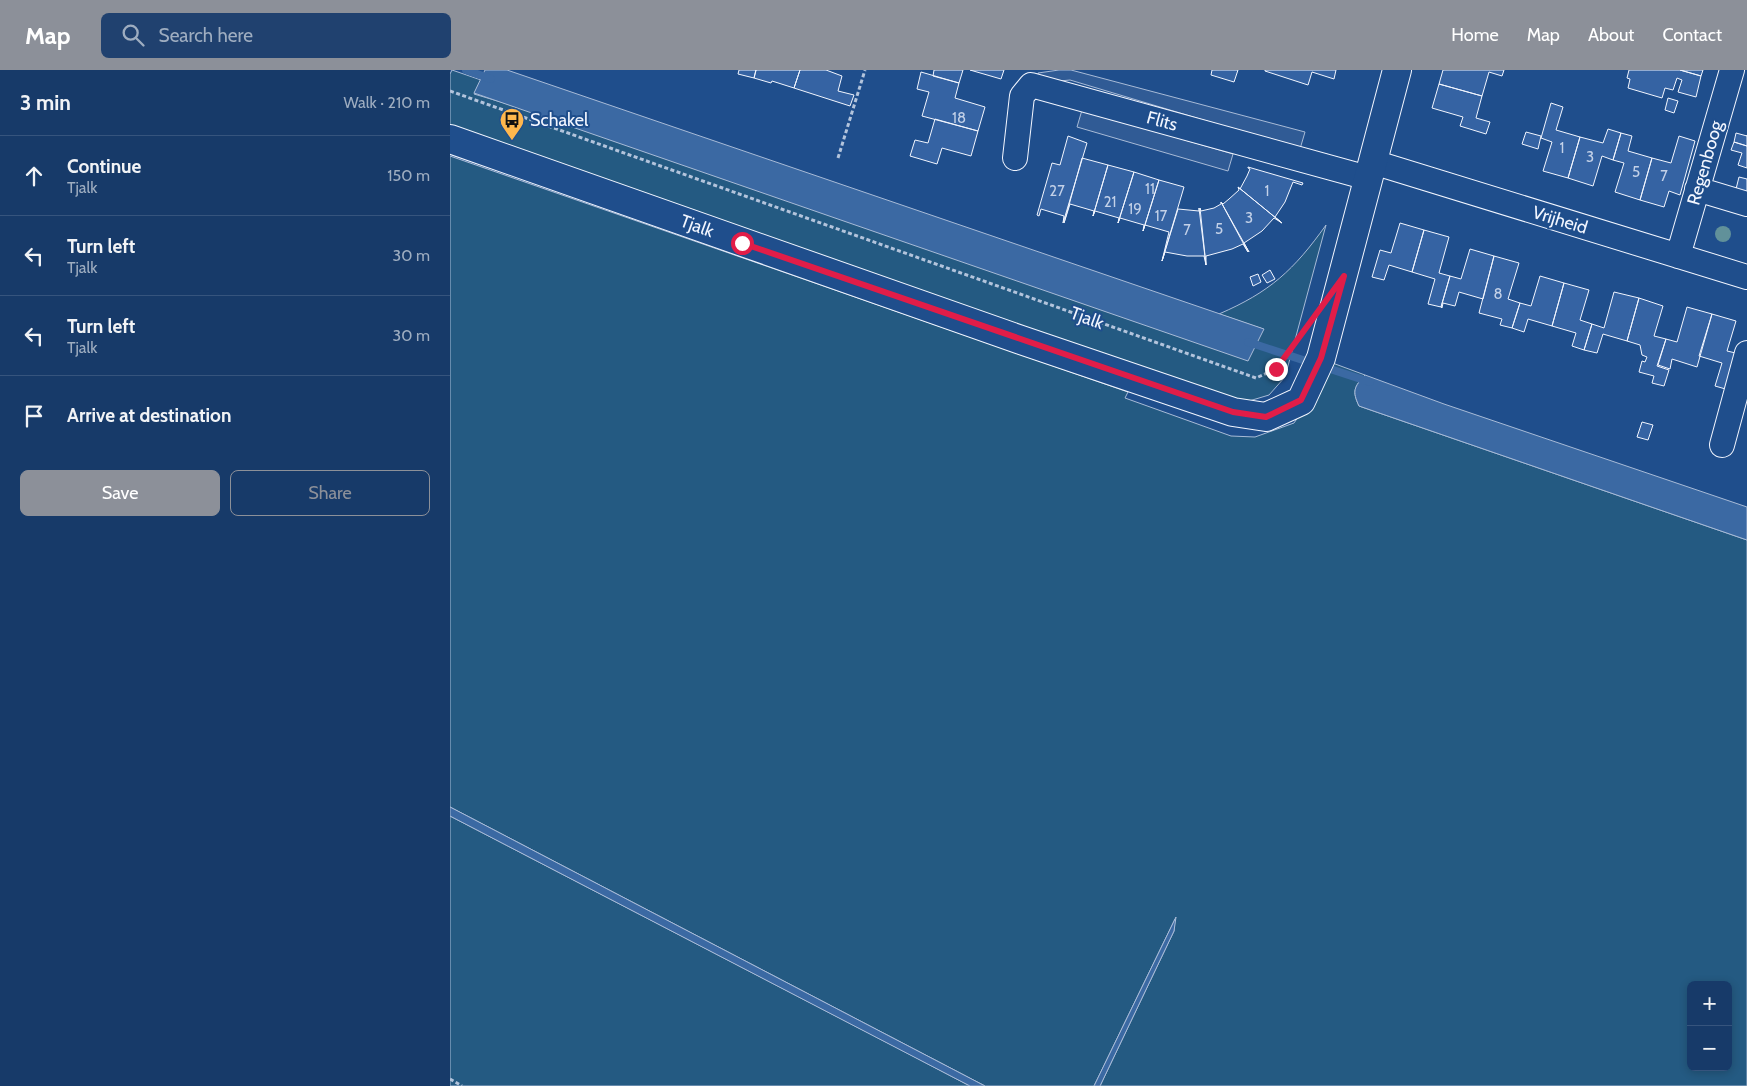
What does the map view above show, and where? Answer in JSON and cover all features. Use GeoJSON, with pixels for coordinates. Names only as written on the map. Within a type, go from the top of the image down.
{"type":"FeatureCollection","features":[{"type":"Feature","properties":{"kind":"street","name":"Tjalk"},"geometry":{"type":"LineString","coordinates":[[450,139],[1048,349],[1233,412],[1266,417],[1301,400],[1321,358],[1397,70]]}},
{"type":"Feature","properties":{"kind":"street","name":"Regenboog"},"geometry":{"type":"LineString","coordinates":[[1678,256],[1732,70]]}},
{"type":"Feature","properties":{"kind":"street","name":"Flits"},"geometry":{"type":"LineString","coordinates":[[1015,158],[1022,96],[1031,85],[1370,170]]}},
{"type":"Feature","properties":{"kind":"street","name":"Vrijheid"},"geometry":{"type":"LineString","coordinates":[[1370,170],[1747,277]]}},
{"type":"Feature","properties":{"kind":"street"},"geometry":{"type":"LineString","coordinates":[[1697,189],[1747,204]]}},
{"type":"Feature","properties":{"kind":"street"},"geometry":{"type":"LineString","coordinates":[[1722,445],[1747,352]]}},
{"type":"Feature","properties":{"kind":"path"},"geometry":{"type":"LineString","coordinates":[[838,158],[865,70]]}},
{"type":"Feature","properties":{"kind":"path","name":"Tjalk"},"geometry":{"type":"LineString","coordinates":[[450,91],[1256,378],[1276,369],[1299,338]]}},
{"type":"Feature","properties":{"kind":"path"},"geometry":{"type":"LineString","coordinates":[[450,1079],[462,1086]]}},
{"type":"Feature","properties":{"kind":"shaded area"},"geometry":{"type":"Polygon","coordinates":[[[452,70],[481,80],[474,94],[1263,329],[1219,314],[1253,297],[1280,278],[1303,255],[1326,225],[1285,377],[1269,395],[1239,404],[450,129],[450,74],[452,70]]]}},
{"type":"Feature","properties":{"kind":"shaded area"},"geometry":{"type":"Polygon","coordinates":[[[485,70],[507,70],[1264,329],[1248,361],[474,93],[485,70]]]}},
{"type":"Feature","properties":{"kind":"shaded area"},"geometry":{"type":"Polygon","coordinates":[[[1071,70],[1305,132],[1300,149],[1070,80],[1039,83],[1038,73],[1071,70]]]}},
{"type":"Feature","properties":{"kind":"shaded area"},"geometry":{"type":"Polygon","coordinates":[[[1082,110],[1233,154],[1228,171],[1077,127],[1082,110]]]}},
{"type":"Feature","properties":{"kind":"shaded area"},"geometry":{"type":"Polygon","coordinates":[[[450,156],[1128,392],[1125,398],[1231,436],[1255,437],[1294,423],[1309,401],[1319,358],[1365,375],[1355,389],[1355,397],[1359,406],[1747,540],[1747,1086],[1100,1086],[1174,931],[1175,919],[1094,1086],[985,1086],[450,807],[450,156]]]}},
{"type":"Feature","properties":{"kind":"shaded area"},"geometry":{"type":"Polygon","coordinates":[[[1365,375],[1444,404],[1747,507],[1747,540],[1359,406],[1355,397],[1355,389],[1365,375]]]}},
{"type":"Feature","properties":{"kind":"shaded area"},"geometry":{"type":"Polygon","coordinates":[[[450,807],[985,1086],[970,1086],[450,816],[450,807]]]}},
{"type":"Feature","properties":{"kind":"shaded area"},"geometry":{"type":"Polygon","coordinates":[[[450,816],[907,1053],[970,1086],[450,1086],[450,816]]]}},
{"type":"Feature","properties":{"kind":"shaded area"},"geometry":{"type":"Polygon","coordinates":[[[1176,917],[1174,931],[1100,1086],[1094,1086],[1176,917]]]}},
{"type":"Feature","properties":{"kind":"building"},"geometry":{"type":"Polygon","coordinates":[[[739,70],[756,70],[754,78],[738,74],[739,70]]]}},
{"type":"Feature","properties":{"kind":"building"},"geometry":{"type":"Polygon","coordinates":[[[756,70],[800,70],[794,88],[754,78],[756,70]]]}},
{"type":"Feature","properties":{"kind":"building"},"geometry":{"type":"Polygon","coordinates":[[[800,70],[826,70],[842,76],[838,91],[854,95],[850,106],[794,88],[800,70]]]}},
{"type":"Feature","properties":{"kind":"building"},"geometry":{"type":"Polygon","coordinates":[[[934,70],[963,70],[959,83],[933,76],[934,70]]]}},
{"type":"Feature","properties":{"kind":"building"},"geometry":{"type":"Polygon","coordinates":[[[970,70],[1004,70],[1001,79],[970,70]]]}},
{"type":"Feature","properties":{"kind":"building"},"geometry":{"type":"Polygon","coordinates":[[[1212,70],[1238,70],[1234,82],[1211,75],[1212,70]]]}},
{"type":"Feature","properties":{"kind":"building"},"geometry":{"type":"Polygon","coordinates":[[[1265,70],[1336,70],[1334,79],[1312,72],[1308,85],[1265,70]]]}},
{"type":"Feature","properties":{"kind":"building"},"geometry":{"type":"Polygon","coordinates":[[[1443,70],[1504,70],[1502,76],[1489,72],[1482,96],[1439,84],[1443,70]]]}},
{"type":"Feature","properties":{"kind":"building"},"geometry":{"type":"Polygon","coordinates":[[[1629,70],[1680,70],[1701,76],[1696,97],[1678,92],[1682,80],[1677,78],[1673,90],[1665,88],[1662,98],[1628,88],[1630,79],[1627,78],[1629,70]]]}},
{"type":"Feature","properties":{"kind":"building"},"geometry":{"type":"Polygon","coordinates":[[[1680,70],[1703,70],[1701,76],[1680,70]]]}},
{"type":"Feature","properties":{"kind":"building"},"geometry":{"type":"Polygon","coordinates":[[[921,72],[959,83],[955,98],[985,107],[978,131],[922,116],[929,92],[917,89],[921,72]]]}},
{"type":"Feature","properties":{"kind":"building"},"geometry":{"type":"Polygon","coordinates":[[[1439,84],[1482,96],[1476,118],[1490,122],[1486,134],[1460,126],[1463,117],[1432,108],[1439,84]]]}},
{"type":"Feature","properties":{"kind":"building"},"geometry":{"type":"Polygon","coordinates":[[[1668,98],[1678,101],[1674,113],[1665,110],[1668,98]]]}},
{"type":"Feature","properties":{"kind":"building"},"geometry":{"type":"Polygon","coordinates":[[[1551,103],[1563,107],[1556,130],[1580,137],[1568,178],[1543,171],[1552,142],[1541,138],[1551,103]]]}},
{"type":"Feature","properties":{"kind":"building"},"geometry":{"type":"Polygon","coordinates":[[[935,119],[978,131],[971,156],[942,148],[937,164],[910,156],[915,140],[928,143],[935,119]]]}},
{"type":"Feature","properties":{"kind":"building"},"geometry":{"type":"Polygon","coordinates":[[[1608,129],[1621,133],[1613,160],[1602,156],[1593,186],[1568,178],[1580,137],[1603,143],[1608,129]]]}},
{"type":"Feature","properties":{"kind":"building"},"geometry":{"type":"Polygon","coordinates":[[[1526,132],[1541,136],[1538,149],[1522,144],[1526,132]]]}},
{"type":"Feature","properties":{"kind":"building"},"geometry":{"type":"Polygon","coordinates":[[[1621,133],[1632,136],[1628,151],[1652,158],[1640,200],[1615,192],[1624,163],[1613,160],[1621,133]]]}},
{"type":"Feature","properties":{"kind":"building"},"geometry":{"type":"Polygon","coordinates":[[[1736,133],[1747,136],[1747,146],[1734,142],[1736,133]]]}},
{"type":"Feature","properties":{"kind":"building"},"geometry":{"type":"Polygon","coordinates":[[[1068,136],[1087,143],[1063,223],[1064,216],[1041,209],[1039,216],[1037,215],[1052,163],[1060,165],[1068,136]]]}},
{"type":"Feature","properties":{"kind":"building"},"geometry":{"type":"Polygon","coordinates":[[[1679,136],[1695,141],[1680,195],[1669,191],[1664,207],[1640,200],[1652,158],[1671,163],[1679,136]]]}},
{"type":"Feature","properties":{"kind":"building"},"geometry":{"type":"Polygon","coordinates":[[[1734,142],[1747,146],[1747,168],[1738,165],[1742,153],[1731,150],[1734,142]]]}},
{"type":"Feature","properties":{"kind":"building"},"geometry":{"type":"Polygon","coordinates":[[[1082,158],[1108,165],[1093,216],[1094,211],[1070,204],[1064,223],[1082,158]]]}},
{"type":"Feature","properties":{"kind":"building"},"geometry":{"type":"Polygon","coordinates":[[[1108,165],[1134,172],[1118,223],[1119,218],[1095,211],[1093,216],[1108,165]]]}},
{"type":"Feature","properties":{"kind":"building"},"geometry":{"type":"Polygon","coordinates":[[[1248,167],[1303,183],[1302,185],[1293,182],[1285,202],[1275,217],[1282,223],[1240,189],[1250,169],[1248,167]]]}},
{"type":"Feature","properties":{"kind":"building"},"geometry":{"type":"Polygon","coordinates":[[[1134,172],[1159,180],[1143,231],[1144,225],[1120,218],[1118,223],[1134,172]]]}},
{"type":"Feature","properties":{"kind":"building"},"geometry":{"type":"Polygon","coordinates":[[[1739,177],[1747,179],[1747,192],[1736,189],[1739,177]]]}},
{"type":"Feature","properties":{"kind":"building"},"geometry":{"type":"Polygon","coordinates":[[[1159,180],[1184,187],[1162,261],[1169,232],[1145,225],[1143,231],[1159,180]]]}},
{"type":"Feature","properties":{"kind":"building"},"geometry":{"type":"Polygon","coordinates":[[[1238,187],[1282,223],[1274,218],[1262,231],[1244,243],[1249,252],[1221,202],[1223,204],[1229,199],[1239,190],[1238,187]]]}},
{"type":"Feature","properties":{"kind":"building"},"geometry":{"type":"Polygon","coordinates":[[[1221,202],[1248,252],[1243,244],[1206,256],[1206,265],[1200,208],[1201,211],[1214,208],[1221,204],[1221,202]]]}},
{"type":"Feature","properties":{"kind":"building"},"geometry":{"type":"Polygon","coordinates":[[[1199,208],[1206,265],[1204,256],[1187,256],[1165,252],[1162,261],[1178,209],[1199,211],[1199,208]]]}},
{"type":"Feature","properties":{"kind":"building"},"geometry":{"type":"Polygon","coordinates":[[[1400,223],[1424,230],[1412,272],[1389,265],[1384,280],[1372,277],[1380,250],[1391,253],[1400,223]]]}},
{"type":"Feature","properties":{"kind":"building"},"geometry":{"type":"Polygon","coordinates":[[[1424,230],[1449,237],[1439,273],[1450,276],[1441,307],[1428,304],[1435,279],[1412,272],[1424,230]]]}},
{"type":"Feature","properties":{"kind":"building"},"geometry":{"type":"Polygon","coordinates":[[[1470,249],[1494,256],[1483,299],[1459,292],[1455,306],[1443,303],[1442,308],[1441,307],[1450,276],[1461,279],[1470,249]]]}},
{"type":"Feature","properties":{"kind":"building"},"geometry":{"type":"Polygon","coordinates":[[[1494,256],[1519,263],[1508,299],[1520,303],[1512,328],[1500,325],[1502,319],[1479,313],[1494,256]]]}},
{"type":"Feature","properties":{"kind":"building"},"geometry":{"type":"Polygon","coordinates":[[[1270,270],[1275,279],[1267,283],[1262,275],[1270,270]]]}},
{"type":"Feature","properties":{"kind":"building"},"geometry":{"type":"Polygon","coordinates":[[[1258,274],[1261,282],[1253,286],[1250,277],[1258,274]]]}},
{"type":"Feature","properties":{"kind":"building"},"geometry":{"type":"Polygon","coordinates":[[[1540,276],[1564,283],[1552,326],[1528,319],[1524,332],[1512,328],[1520,303],[1531,306],[1540,276]]]}},
{"type":"Feature","properties":{"kind":"building"},"geometry":{"type":"Polygon","coordinates":[[[1564,283],[1589,290],[1580,320],[1592,324],[1584,350],[1572,346],[1576,333],[1552,326],[1564,283]]]}},
{"type":"Feature","properties":{"kind":"building"},"geometry":{"type":"Polygon","coordinates":[[[1614,292],[1639,298],[1627,341],[1603,334],[1597,353],[1584,350],[1592,324],[1604,328],[1614,292]]]}},
{"type":"Feature","properties":{"kind":"building"},"geometry":{"type":"Polygon","coordinates":[[[1639,298],[1663,306],[1654,336],[1666,339],[1657,366],[1669,370],[1664,386],[1652,383],[1654,376],[1639,372],[1642,361],[1645,362],[1647,357],[1642,355],[1640,345],[1627,341],[1639,298]]]}},
{"type":"Feature","properties":{"kind":"building"},"geometry":{"type":"Polygon","coordinates":[[[1687,307],[1712,314],[1697,367],[1672,359],[1670,369],[1658,365],[1666,339],[1677,342],[1687,307]]]}},
{"type":"Feature","properties":{"kind":"building"},"geometry":{"type":"Polygon","coordinates":[[[1712,314],[1736,321],[1727,351],[1740,354],[1729,390],[1715,386],[1722,363],[1699,356],[1712,314]]]}},
{"type":"Feature","properties":{"kind":"building"},"geometry":{"type":"Polygon","coordinates":[[[1642,422],[1653,425],[1648,440],[1637,437],[1642,422]]]}},
{"type":"Feature","properties":{"kind":"waterway"},"geometry":{"type":"LineString","coordinates":[[466,70],[491,79]]}},
{"type":"Feature","properties":{"kind":"waterway"},"geometry":{"type":"LineString","coordinates":[[1248,342],[1370,382]]}},
{"type":"Feature","properties":{"kind":"place","name":"Schakel"},"geometry":{"type":"Point","coordinates":[512,141]}},
{"type":"Feature","properties":{"kind":"route"},"geometry":{"type":"LineString","coordinates":[[742,243],[1233,412],[1266,417],[1301,400],[1321,358],[1344,276],[1276,369]]}}]}
